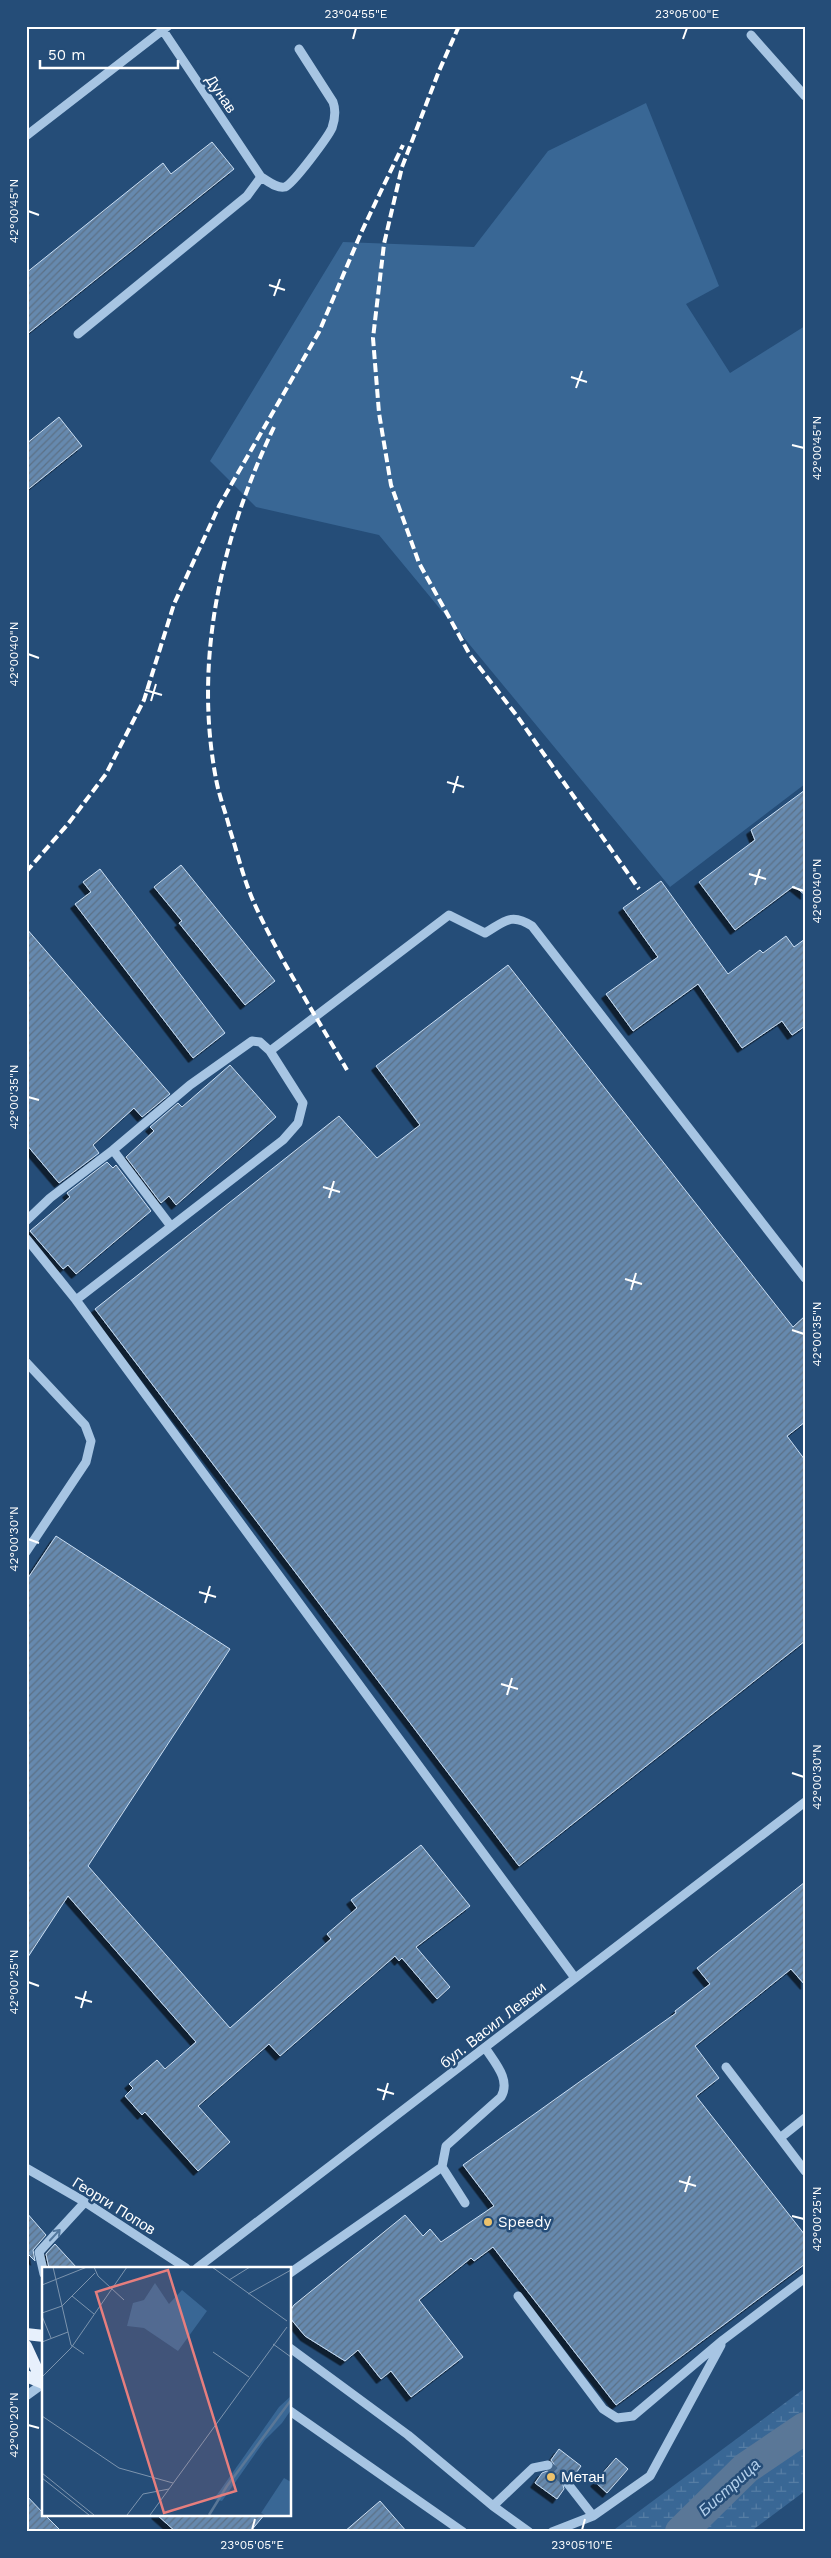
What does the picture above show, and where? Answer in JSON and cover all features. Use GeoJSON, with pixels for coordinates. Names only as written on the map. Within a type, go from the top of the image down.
{"type":"FeatureCollection","features":[{"type":"Feature","properties":{"kind":"main road"},"geometry":{"type":"LineString","coordinates":[[26,2334],[42,2336]]}},
{"type":"Feature","properties":{"kind":"main road"},"geometry":{"type":"LineString","coordinates":[[26,2346],[42,2379]]}},
{"type":"Feature","properties":{"kind":"main road"},"geometry":{"type":"LineString","coordinates":[[26,2376],[42,2382]]}},
{"type":"Feature","properties":{"kind":"street"},"geometry":{"type":"LineString","coordinates":[[26,136],[163,28]]}},
{"type":"Feature","properties":{"kind":"street","name":"Дунав"},"geometry":{"type":"LineString","coordinates":[[163,28],[260,177]]}},
{"type":"Feature","properties":{"kind":"street"},"geometry":{"type":"LineString","coordinates":[[752,35],[805,96]]}},
{"type":"Feature","properties":{"kind":"street"},"geometry":{"type":"LineString","coordinates":[[78,334],[247,196],[260,177],[279,187],[288,186],[331,130],[336,109],[334,102],[299,49]]}},
{"type":"Feature","properties":{"kind":"street"},"geometry":{"type":"LineString","coordinates":[[270,1051],[449,915],[485,934],[510,918],[523,919],[532,926],[805,1278]]}},
{"type":"Feature","properties":{"kind":"street"},"geometry":{"type":"LineString","coordinates":[[26,1221],[50,1198],[113,1150],[190,1085],[252,1041],[260,1042],[270,1051],[303,1103],[298,1123],[283,1140],[170,1225],[76,1300]]}},
{"type":"Feature","properties":{"kind":"street"},"geometry":{"type":"LineString","coordinates":[[113,1150],[170,1225]]}},
{"type":"Feature","properties":{"kind":"street"},"geometry":{"type":"LineString","coordinates":[[26,1238],[76,1300],[575,1978]]}},
{"type":"Feature","properties":{"kind":"street"},"geometry":{"type":"LineString","coordinates":[[26,1362],[85,1425],[91,1441],[86,1462],[26,1552]]}},
{"type":"Feature","properties":{"kind":"street","name":"бул. Васил Левски"},"geometry":{"type":"LineString","coordinates":[[197,2267],[486,2049],[575,1978],[805,1802]]}},
{"type":"Feature","properties":{"kind":"street"},"geometry":{"type":"LineString","coordinates":[[465,2203],[442,2166],[446,2146],[501,2097],[506,2089],[504,2078],[486,2049]]}},
{"type":"Feature","properties":{"kind":"street"},"geometry":{"type":"LineString","coordinates":[[726,2067],[805,2171]]}},
{"type":"Feature","properties":{"kind":"street"},"geometry":{"type":"LineString","coordinates":[[780,2138],[805,2118]]}},
{"type":"Feature","properties":{"kind":"street"},"geometry":{"type":"LineString","coordinates":[[291,2272],[442,2166]]}},
{"type":"Feature","properties":{"kind":"street","name":"Георги Попов"},"geometry":{"type":"LineString","coordinates":[[26,2168],[85,2202],[184,2267]]}},
{"type":"Feature","properties":{"kind":"street"},"geometry":{"type":"LineString","coordinates":[[42,2267],[39,2252],[85,2202]]}},
{"type":"Feature","properties":{"kind":"street"},"geometry":{"type":"LineString","coordinates":[[518,2296],[602,2409],[617,2418],[633,2416],[723,2340],[805,2278]]}},
{"type":"Feature","properties":{"kind":"street"},"geometry":{"type":"LineString","coordinates":[[552,2532],[593,2516],[650,2476],[723,2340]]}},
{"type":"Feature","properties":{"kind":"street"},"geometry":{"type":"LineString","coordinates":[[291,2349],[408,2434],[493,2506],[529,2532]]}},
{"type":"Feature","properties":{"kind":"street"},"geometry":{"type":"LineString","coordinates":[[26,2396],[42,2384]]}},
{"type":"Feature","properties":{"kind":"street"},"geometry":{"type":"LineString","coordinates":[[291,2412],[463,2532]]}},
{"type":"Feature","properties":{"kind":"street"},"geometry":{"type":"LineString","coordinates":[[493,2506],[533,2468],[548,2464]]}},
{"type":"Feature","properties":{"kind":"street"},"geometry":{"type":"LineString","coordinates":[[568,2484],[593,2516]]}},
{"type":"Feature","properties":{"kind":"green space"},"geometry":{"type":"Polygon","coordinates":[[[646,103],[719,286],[686,304],[730,373],[805,326],[805,784],[670,887],[379,535],[256,507],[210,461],[343,242],[474,247],[548,151],[646,103]]]}},
{"type":"Feature","properties":{"kind":"green space"},"geometry":{"type":"Polygon","coordinates":[[[805,2388],[805,2491],[750,2532],[611,2532],[805,2388]]]}},
{"type":"Feature","properties":{"kind":"building"},"geometry":{"type":"Polygon","coordinates":[[[212,142],[234,169],[26,335],[26,273],[163,163],[171,174],[212,142]]]}},
{"type":"Feature","properties":{"kind":"building"},"geometry":{"type":"Polygon","coordinates":[[[59,417],[82,446],[26,491],[26,444],[59,417]]]}},
{"type":"Feature","properties":{"kind":"building"},"geometry":{"type":"Polygon","coordinates":[[[805,790],[805,895],[794,886],[735,930],[699,882],[755,840],[751,830],[805,790]]]}},
{"type":"Feature","properties":{"kind":"building"},"geometry":{"type":"Polygon","coordinates":[[[181,865],[275,981],[245,1005],[179,923],[182,921],[154,887],[181,865]]]}},
{"type":"Feature","properties":{"kind":"building"},"geometry":{"type":"Polygon","coordinates":[[[100,869],[225,1033],[193,1058],[75,904],[91,892],[83,882],[100,869]]]}},
{"type":"Feature","properties":{"kind":"building"},"geometry":{"type":"Polygon","coordinates":[[[661,881],[728,974],[760,950],[763,953],[786,936],[794,947],[805,939],[805,1026],[792,1035],[782,1021],[742,1048],[698,984],[633,1031],[606,994],[658,957],[623,908],[661,881]]]}},
{"type":"Feature","properties":{"kind":"building"},"geometry":{"type":"Polygon","coordinates":[[[26,928],[170,1094],[142,1117],[134,1108],[93,1145],[99,1153],[59,1183],[26,1144],[26,928]]]}},
{"type":"Feature","properties":{"kind":"building"},"geometry":{"type":"Polygon","coordinates":[[[508,965],[793,1327],[805,1316],[805,1422],[787,1436],[805,1460],[805,1641],[519,1866],[95,1309],[339,1116],[377,1158],[420,1125],[376,1066],[508,965]]]}},
{"type":"Feature","properties":{"kind":"building"},"geometry":{"type":"Polygon","coordinates":[[[230,1065],[276,1117],[176,1205],[169,1196],[161,1203],[126,1157],[154,1131],[150,1127],[178,1103],[182,1107],[230,1065]]]}},
{"type":"Feature","properties":{"kind":"building"},"geometry":{"type":"Polygon","coordinates":[[[107,1162],[113,1168],[116,1165],[151,1211],[76,1274],[68,1265],[63,1269],[30,1231],[70,1197],[67,1193],[107,1162]]]}},
{"type":"Feature","properties":{"kind":"building"},"geometry":{"type":"Polygon","coordinates":[[[56,1536],[230,1649],[88,1866],[230,2028],[331,1939],[327,1934],[357,1908],[351,1900],[421,1845],[470,1906],[416,1947],[450,1987],[437,1999],[402,1958],[399,1961],[395,1956],[280,2056],[269,2044],[198,2106],[230,2142],[198,2171],[145,2112],[142,2115],[125,2096],[133,2088],[129,2084],[157,2060],[165,2069],[196,2042],[68,1896],[26,1960],[26,1581],[56,1536]]]}},
{"type":"Feature","properties":{"kind":"building"},"geometry":{"type":"Polygon","coordinates":[[[805,1882],[805,1985],[791,1969],[695,2046],[719,2078],[696,2096],[805,2235],[805,2264],[616,2405],[493,2247],[474,2261],[471,2258],[419,2300],[463,2357],[411,2397],[391,2371],[381,2379],[358,2350],[345,2361],[305,2336],[291,2319],[291,2310],[294,2305],[405,2215],[423,2236],[430,2229],[441,2242],[494,2206],[463,2165],[676,2013],[675,2011],[710,1984],[697,1968],[805,1882]]]}},
{"type":"Feature","properties":{"kind":"building"},"geometry":{"type":"Polygon","coordinates":[[[26,2212],[46,2235],[33,2250],[35,2261],[26,2252],[26,2212]]]}},
{"type":"Feature","properties":{"kind":"building"},"geometry":{"type":"Polygon","coordinates":[[[55,2244],[76,2267],[49,2267],[46,2254],[55,2244]]]}},
{"type":"Feature","properties":{"kind":"building"},"geometry":{"type":"Polygon","coordinates":[[[559,2449],[581,2466],[572,2479],[567,2478],[562,2481],[564,2489],[557,2499],[535,2483],[542,2473],[552,2469],[554,2464],[551,2460],[559,2449]]]}},
{"type":"Feature","properties":{"kind":"building"},"geometry":{"type":"Polygon","coordinates":[[[616,2458],[628,2469],[607,2493],[595,2482],[616,2458]]]}},
{"type":"Feature","properties":{"kind":"building"},"geometry":{"type":"Polygon","coordinates":[[[26,2495],[42,2512],[42,2516],[46,2516],[62,2532],[26,2532],[26,2495]]]}},
{"type":"Feature","properties":{"kind":"building"},"geometry":{"type":"Polygon","coordinates":[[[380,2501],[407,2532],[344,2532],[380,2501]]]}},
{"type":"Feature","properties":{"kind":"building"},"geometry":{"type":"Polygon","coordinates":[[[158,2516],[263,2516],[250,2532],[176,2532],[158,2516]]]}},
{"type":"Feature","properties":{"kind":"waterway","name":"Бистрица"},"geometry":{"type":"LineString","coordinates":[[681,2532],[746,2468],[805,2428]]}},
{"type":"Feature","properties":{"kind":"tunnel"},"geometry":{"type":"LineString","coordinates":[[548,2465],[568,2484]]}},
{"type":"Feature","properties":{"kind":"railway"},"geometry":{"type":"LineString","coordinates":[[459,26],[439,71],[402,167],[384,244],[373,338],[379,413],[391,485],[419,563],[470,655],[517,716],[639,889]]}},
{"type":"Feature","properties":{"kind":"railway"},"geometry":{"type":"LineString","coordinates":[[26,872],[68,824],[106,774],[144,700],[174,604],[219,506],[319,332],[361,233],[403,145]]}},
{"type":"Feature","properties":{"kind":"railway"},"geometry":{"type":"LineString","coordinates":[[274,427],[240,511],[227,554],[217,598],[208,688],[210,734],[219,792],[251,896],[287,968],[347,1070]]}},
{"type":"Feature","properties":{"kind":"place","name":"Speedy"},"geometry":{"type":"Point","coordinates":[488,2222]}},
{"type":"Feature","properties":{"kind":"place","name":"Метан"},"geometry":{"type":"Point","coordinates":[551,2477]}}]}
